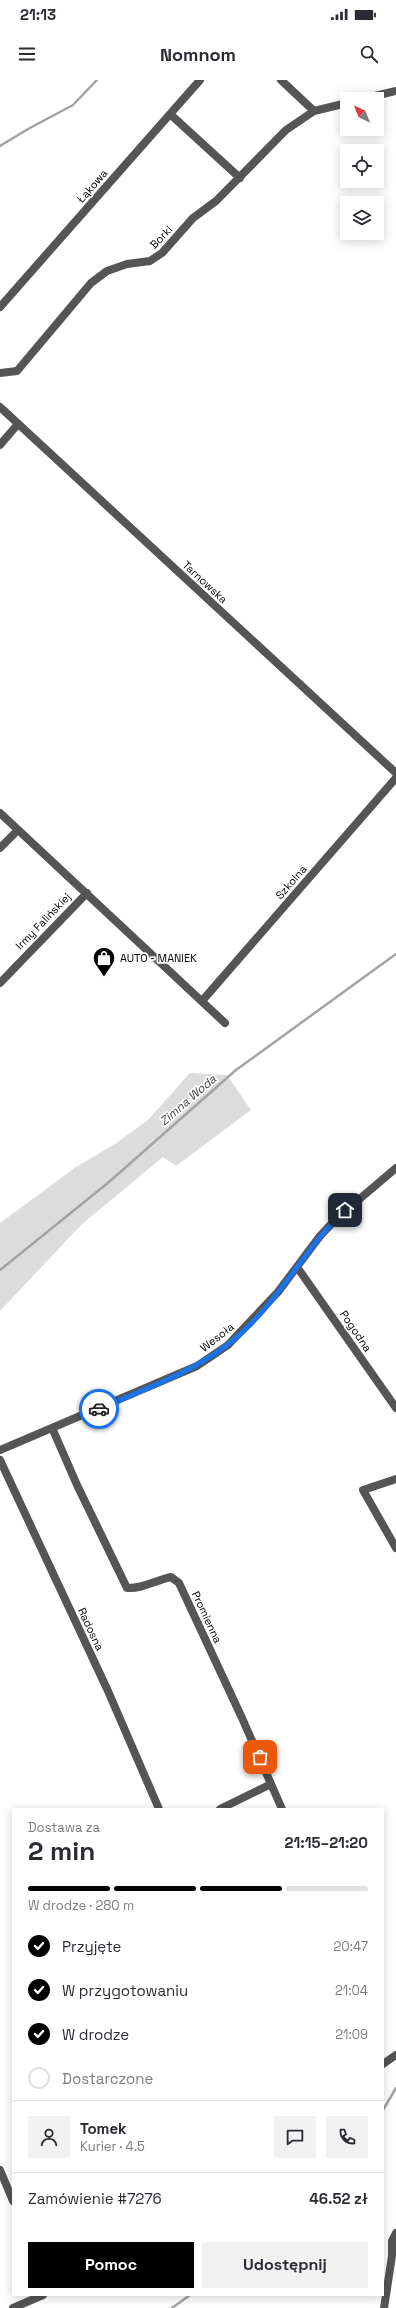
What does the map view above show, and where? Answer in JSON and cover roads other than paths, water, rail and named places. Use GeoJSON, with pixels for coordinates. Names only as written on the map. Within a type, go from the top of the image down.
{"type":"FeatureCollection","features":[{"type":"Feature","properties":{"kind":"street","name":"Łąkowa"},"geometry":{"type":"LineString","coordinates":[[0,307],[200,80]]}},
{"type":"Feature","properties":{"kind":"street"},"geometry":{"type":"LineString","coordinates":[[281,80],[314,111],[340,105]]}},
{"type":"Feature","properties":{"kind":"street"},"geometry":{"type":"LineString","coordinates":[[384,94],[396,91]]}},
{"type":"Feature","properties":{"kind":"street","name":"Borki"},"geometry":{"type":"LineString","coordinates":[[0,373],[18,371],[91,283],[106,271],[127,264],[150,261],[162,253],[193,218],[216,201],[286,130],[314,111]]}},
{"type":"Feature","properties":{"kind":"street"},"geometry":{"type":"LineString","coordinates":[[170,114],[240,178]]}},
{"type":"Feature","properties":{"kind":"street","name":"Tarnowska"},"geometry":{"type":"LineString","coordinates":[[0,407],[396,773]]}},
{"type":"Feature","properties":{"kind":"street"},"geometry":{"type":"LineString","coordinates":[[0,445],[18,424]]}},
{"type":"Feature","properties":{"kind":"street","name":"Szkolna"},"geometry":{"type":"LineString","coordinates":[[202,1000],[396,773]]}},
{"type":"Feature","properties":{"kind":"street"},"geometry":{"type":"LineString","coordinates":[[0,813],[225,1023]]}},
{"type":"Feature","properties":{"kind":"street"},"geometry":{"type":"LineString","coordinates":[[0,848],[18,830]]}},
{"type":"Feature","properties":{"kind":"street","name":"Irmy Falińskiej"},"geometry":{"type":"LineString","coordinates":[[0,983],[87,893]]}},
{"type":"Feature","properties":{"kind":"street","name":"Wesoła"},"geometry":{"type":"LineString","coordinates":[[0,1450],[53,1430],[197,1366],[228,1345],[243,1331],[278,1292],[336,1219],[396,1168]]}},
{"type":"Feature","properties":{"kind":"street","name":"Pogodna"},"geometry":{"type":"LineString","coordinates":[[297,1267],[396,1408]]}},
{"type":"Feature","properties":{"kind":"street","name":"Promienna"},"geometry":{"type":"LineString","coordinates":[[53,1430],[77,1485],[127,1588],[138,1589],[157,1580],[171,1577],[179,1584],[282,1808]]}},
{"type":"Feature","properties":{"kind":"street","name":"Radosna"},"geometry":{"type":"LineString","coordinates":[[0,1460],[101,1676],[159,1808]]}},
{"type":"Feature","properties":{"kind":"street"},"geometry":{"type":"LineString","coordinates":[[396,1479],[363,1490],[396,1548]]}},
{"type":"Feature","properties":{"kind":"street"},"geometry":{"type":"LineString","coordinates":[[222,1808],[271,1784]]}},
{"type":"Feature","properties":{"kind":"street"},"geometry":{"type":"LineString","coordinates":[[384,2063],[396,2055]]}},
{"type":"Feature","properties":{"kind":"street"},"geometry":{"type":"LineString","coordinates":[[0,2170],[12,2199]]}},
{"type":"Feature","properties":{"kind":"street"},"geometry":{"type":"LineString","coordinates":[[384,2308],[392,2256],[392,2241],[396,2233]]}},
{"type":"Feature","properties":{"kind":"street"},"geometry":{"type":"LineString","coordinates":[[13,2308],[40,2296]]}},
{"type":"Feature","properties":{"kind":"waterway"},"geometry":{"type":"LineString","coordinates":[[0,146],[73,105],[97,80]]}},
{"type":"Feature","properties":{"kind":"waterway","name":"Zimna Woda"},"geometry":{"type":"LineString","coordinates":[[0,1270],[109,1182],[236,1070],[396,954]]}},
{"type":"Feature","properties":{"kind":"waterway"},"geometry":{"type":"LineString","coordinates":[[384,2108],[396,2088]]}},
{"type":"Feature","properties":{"kind":"waterway"},"geometry":{"type":"LineString","coordinates":[[172,2308],[189,2296]]}},
{"type":"Feature","properties":{"kind":"place","name":"AUTO - MANIEK"},"geometry":{"type":"Point","coordinates":[104,978]}}]}
